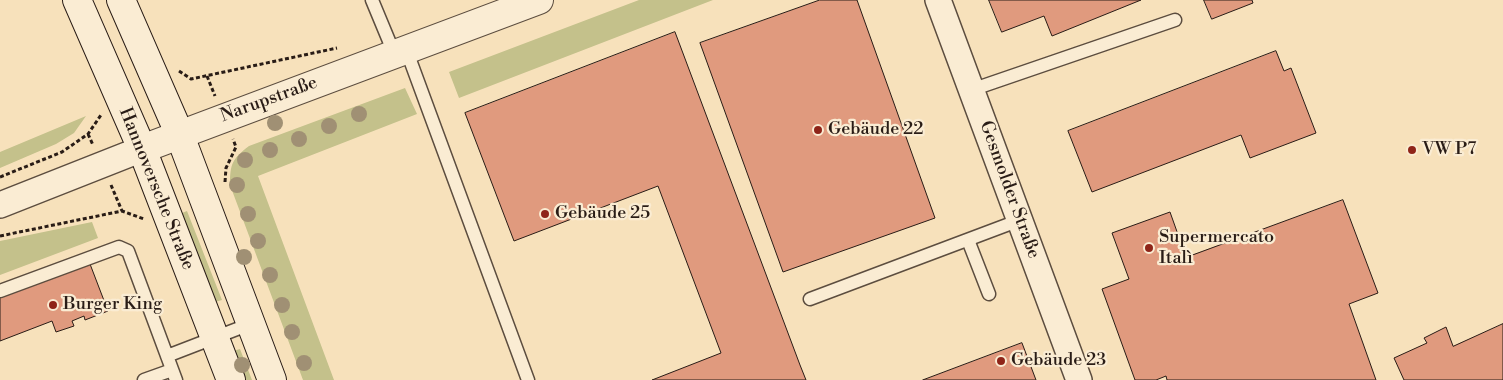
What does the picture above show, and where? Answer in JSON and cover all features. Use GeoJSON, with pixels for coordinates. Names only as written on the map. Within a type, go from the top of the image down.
{"type":"FeatureCollection","features":[{"type":"Feature","properties":{"kind":"main road","name":"Hannoversche Straße"},"geometry":{"type":"LineString","coordinates":[[77,0],[142,148],[231,380]]}},
{"type":"Feature","properties":{"kind":"main road"},"geometry":{"type":"LineString","coordinates":[[121,0],[180,134],[272,380]]}},
{"type":"Feature","properties":{"kind":"main road","name":"Narupstraße"},"geometry":{"type":"LineString","coordinates":[[142,148],[539,0]]}},
{"type":"Feature","properties":{"kind":"street","name":"Gesmolder Straße"},"geometry":{"type":"LineString","coordinates":[[938,0],[1079,380]]}},
{"type":"Feature","properties":{"kind":"street","name":"Narupstraße"},"geometry":{"type":"LineString","coordinates":[[0,205],[142,148]]}},
{"type":"Feature","properties":{"kind":"lane"},"geometry":{"type":"LineString","coordinates":[[372,0],[400,51],[528,380]]}},
{"type":"Feature","properties":{"kind":"lane"},"geometry":{"type":"LineString","coordinates":[[971,90],[1175,20]]}},
{"type":"Feature","properties":{"kind":"lane"},"geometry":{"type":"LineString","coordinates":[[810,298],[1020,220]]}},
{"type":"Feature","properties":{"kind":"lane"},"geometry":{"type":"LineString","coordinates":[[968,240],[989,294]]}},
{"type":"Feature","properties":{"kind":"lane"},"geometry":{"type":"LineString","coordinates":[[0,291],[119,247],[128,251],[174,375],[144,380]]}},
{"type":"Feature","properties":{"kind":"lane"},"geometry":{"type":"LineString","coordinates":[[167,356],[250,324]]}},
{"type":"Feature","properties":{"kind":"path"},"geometry":{"type":"LineString","coordinates":[[175,68],[192,79],[345,46]]}},
{"type":"Feature","properties":{"kind":"path"},"geometry":{"type":"LineString","coordinates":[[0,177],[62,152],[88,134],[102,113]]}},
{"type":"Feature","properties":{"kind":"path"},"geometry":{"type":"LineString","coordinates":[[224,190],[226,168],[236,147]]}},
{"type":"Feature","properties":{"kind":"path"},"geometry":{"type":"LineString","coordinates":[[0,236],[122,211],[146,219]]}},
{"type":"Feature","properties":{"kind":"shaded area"},"geometry":{"type":"Polygon","coordinates":[[[639,0],[713,0],[459,98],[449,72],[639,0]]]}},
{"type":"Feature","properties":{"kind":"shaded area"},"geometry":{"type":"Polygon","coordinates":[[[405,88],[417,114],[258,176],[334,380],[303,380],[230,185],[233,162],[249,146],[405,88]]]}},
{"type":"Feature","properties":{"kind":"shaded area"},"geometry":{"type":"Polygon","coordinates":[[[86,116],[74,133],[56,144],[0,168],[0,152],[86,116]]]}},
{"type":"Feature","properties":{"kind":"shaded area"},"geometry":{"type":"Polygon","coordinates":[[[187,211],[222,300],[215,302],[182,213],[187,211]]]}},
{"type":"Feature","properties":{"kind":"shaded area"},"geometry":{"type":"Polygon","coordinates":[[[92,222],[98,238],[0,275],[0,241],[92,222]]]}},
{"type":"Feature","properties":{"kind":"shaded area"},"geometry":{"type":"Polygon","coordinates":[[[240,349],[252,380],[244,380],[233,351],[240,349]]]}},
{"type":"Feature","properties":{"kind":"building","name":"Gebäude 22"},"geometry":{"type":"Polygon","coordinates":[[[820,0],[857,0],[935,218],[783,272],[700,43],[820,0]]]}},
{"type":"Feature","properties":{"kind":"building"},"geometry":{"type":"Polygon","coordinates":[[[989,0],[1141,0],[1052,36],[1044,16],[1002,32],[989,0]]]}},
{"type":"Feature","properties":{"kind":"building"},"geometry":{"type":"Polygon","coordinates":[[[1204,0],[1252,0],[1253,3],[1212,19],[1204,0]]]}},
{"type":"Feature","properties":{"kind":"building","name":"Gebäude 25"},"geometry":{"type":"Polygon","coordinates":[[[675,32],[806,380],[652,380],[721,353],[658,186],[514,241],[465,113],[675,32]]]}},
{"type":"Feature","properties":{"kind":"building"},"geometry":{"type":"Polygon","coordinates":[[[1276,51],[1284,71],[1291,68],[1316,133],[1250,158],[1241,135],[1092,192],[1068,131],[1276,51]]]}},
{"type":"Feature","properties":{"kind":"building"},"geometry":{"type":"Polygon","coordinates":[[[1343,200],[1378,293],[1349,304],[1376,380],[1167,380],[1166,376],[1156,380],[1135,380],[1102,289],[1129,279],[1112,233],[1170,212],[1186,257],[1343,200]]]}},
{"type":"Feature","properties":{"kind":"building","name":"Burger King"},"geometry":{"type":"Polygon","coordinates":[[[90,264],[108,311],[85,320],[84,316],[72,321],[74,326],[56,332],[52,321],[0,341],[0,298],[90,264]]]}},
{"type":"Feature","properties":{"kind":"building"},"geometry":{"type":"Polygon","coordinates":[[[1503,324],[1503,380],[1404,380],[1394,358],[1427,343],[1424,338],[1446,327],[1453,346],[1503,324]]]}},
{"type":"Feature","properties":{"kind":"building","name":"Gebäude 23"},"geometry":{"type":"Polygon","coordinates":[[[1022,343],[1036,380],[923,380],[1022,343]]]}},
{"type":"Feature","properties":{"kind":"place","name":"Gebäude 22"},"geometry":{"type":"Point","coordinates":[818,130]}},
{"type":"Feature","properties":{"kind":"place","name":"VW P7"},"geometry":{"type":"Point","coordinates":[1412,150]}},
{"type":"Feature","properties":{"kind":"place","name":"Gebäude 25"},"geometry":{"type":"Point","coordinates":[545,214]}},
{"type":"Feature","properties":{"kind":"place","name":"Supermercato Italì"},"geometry":{"type":"Point","coordinates":[1149,248]}},
{"type":"Feature","properties":{"kind":"place","name":"Burger King"},"geometry":{"type":"Point","coordinates":[53,305]}},
{"type":"Feature","properties":{"kind":"place","name":"Gebäude 23"},"geometry":{"type":"Point","coordinates":[1001,361]}}]}
